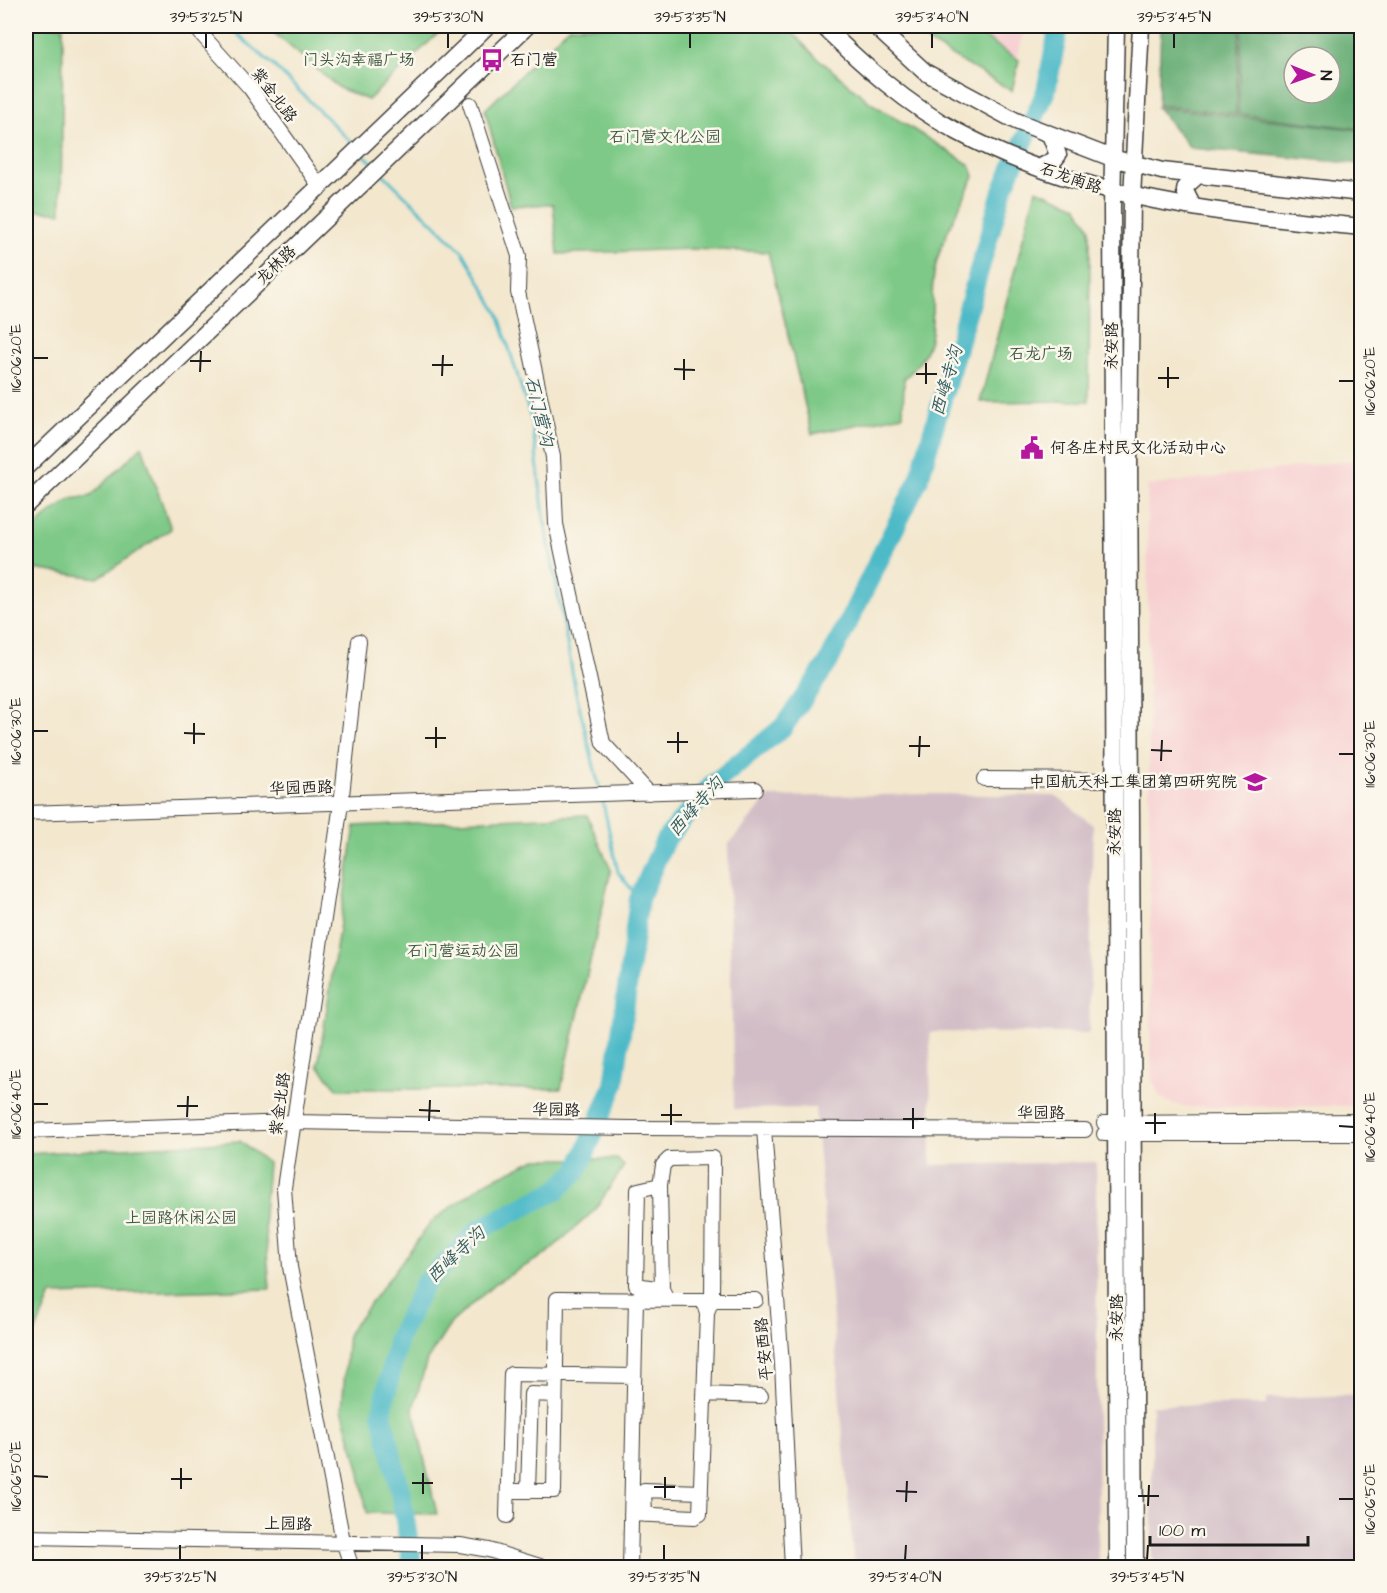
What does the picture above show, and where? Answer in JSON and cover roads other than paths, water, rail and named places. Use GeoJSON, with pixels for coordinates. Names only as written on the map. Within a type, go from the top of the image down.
{"type":"FeatureCollection","features":[{"type":"Feature","properties":{"kind":"main road","name":"龙林路"},"geometry":{"type":"LineString","coordinates":[[26,467],[321,188],[379,128],[487,26]]}},
{"type":"Feature","properties":{"kind":"main road","name":"龙林路"},"geometry":{"type":"LineString","coordinates":[[26,505],[527,26]]}},
{"type":"Feature","properties":{"kind":"main road","name":"石龙南路"},"geometry":{"type":"LineString","coordinates":[[823,26],[861,64],[957,132],[1037,167],[1132,197],[1193,207],[1362,227]]}},
{"type":"Feature","properties":{"kind":"main road","name":"石龙南路"},"geometry":{"type":"LineString","coordinates":[[875,26],[925,72],[1016,121],[1051,137],[1112,158],[1198,176],[1362,193]]}},
{"type":"Feature","properties":{"kind":"main road","name":"永安路"},"geometry":{"type":"LineString","coordinates":[[1116,26],[1112,192],[1118,1128],[1118,1568]]}},
{"type":"Feature","properties":{"kind":"main road","name":"永安路"},"geometry":{"type":"LineString","coordinates":[[1135,1568],[1118,1128],[1132,197],[1140,26]]}},
{"type":"Feature","properties":{"kind":"main road"},"geometry":{"type":"LineString","coordinates":[[1037,167],[1054,160],[1058,154],[1051,137]]}},
{"type":"Feature","properties":{"kind":"main road"},"geometry":{"type":"LineString","coordinates":[[1193,207],[1185,191],[1186,186],[1198,176]]}},
{"type":"Feature","properties":{"kind":"street","name":"紫金北路"},"geometry":{"type":"LineString","coordinates":[[194,26],[250,88],[321,188]]}},
{"type":"Feature","properties":{"kind":"street"},"geometry":{"type":"LineString","coordinates":[[470,104],[519,256],[518,292],[553,457],[556,524],[603,743],[649,793]]}},
{"type":"Feature","properties":{"kind":"street","name":"紫金北路"},"geometry":{"type":"LineString","coordinates":[[352,1568],[343,1541],[290,1267],[284,1188],[341,804],[359,642]]}},
{"type":"Feature","properties":{"kind":"street"},"geometry":{"type":"LineString","coordinates":[[984,779],[1114,780]]}},
{"type":"Feature","properties":{"kind":"street","name":"华园西路"},"geometry":{"type":"LineString","coordinates":[[26,813],[755,789]]}},
{"type":"Feature","properties":{"kind":"street","name":"华园路"},"geometry":{"type":"LineString","coordinates":[[26,1131],[294,1122],[630,1128],[1085,1130]]}},
{"type":"Feature","properties":{"kind":"street"},"geometry":{"type":"LineString","coordinates":[[1118,1128],[1362,1122]]}},
{"type":"Feature","properties":{"kind":"street"},"geometry":{"type":"LineString","coordinates":[[1118,1128],[1362,1134]]}},
{"type":"Feature","properties":{"kind":"street","name":"平安西路"},"geometry":{"type":"LineString","coordinates":[[764,1129],[782,1364],[792,1568]]}},
{"type":"Feature","properties":{"kind":"street"},"geometry":{"type":"LineString","coordinates":[[638,1514],[695,1517],[700,1514],[713,1158],[669,1158],[663,1165],[660,1185],[664,1294]]}},
{"type":"Feature","properties":{"kind":"street"},"geometry":{"type":"LineString","coordinates":[[660,1185],[638,1190],[636,1285],[664,1294],[703,1300],[709,1306]]}},
{"type":"Feature","properties":{"kind":"street"},"geometry":{"type":"LineString","coordinates":[[508,1491],[554,1491],[556,1299],[636,1299],[664,1294]]}},
{"type":"Feature","properties":{"kind":"street"},"geometry":{"type":"LineString","coordinates":[[636,1299],[634,1376],[638,1514]]}},
{"type":"Feature","properties":{"kind":"street"},"geometry":{"type":"LineString","coordinates":[[709,1306],[756,1300]]}},
{"type":"Feature","properties":{"kind":"street"},"geometry":{"type":"LineString","coordinates":[[507,1516],[511,1374],[634,1376]]}},
{"type":"Feature","properties":{"kind":"street"},"geometry":{"type":"LineString","coordinates":[[528,1491],[531,1394],[555,1395]]}},
{"type":"Feature","properties":{"kind":"street"},"geometry":{"type":"LineString","coordinates":[[704,1394],[761,1396]]}},
{"type":"Feature","properties":{"kind":"street"},"geometry":{"type":"LineString","coordinates":[[630,1568],[644,1490],[701,1492]]}},
{"type":"Feature","properties":{"kind":"street","name":"上园路"},"geometry":{"type":"LineString","coordinates":[[26,1537],[343,1541],[452,1545],[489,1550],[546,1568]]}},
{"type":"Feature","properties":{"kind":"waterway","name":"石门营沟"},"geometry":{"type":"LineString","coordinates":[[228,26],[273,65],[355,146]]}},
{"type":"Feature","properties":{"kind":"waterway","name":"西峰寺沟"},"geometry":{"type":"LineString","coordinates":[[413,1568],[401,1495],[382,1413],[398,1338],[425,1283],[480,1229],[557,1190],[578,1170],[614,1085],[639,899],[665,840],[712,785],[783,727],[828,663],[919,479],[1002,191],[1046,91],[1059,26]]}},
{"type":"Feature","properties":{"kind":"waterway","name":"石门营沟"},"geometry":{"type":"LineString","coordinates":[[362,153],[375,165]]}},
{"type":"Feature","properties":{"kind":"waterway","name":"石门营沟"},"geometry":{"type":"LineString","coordinates":[[381,172],[463,252],[498,313],[532,422],[544,517],[576,693],[600,791]]}},
{"type":"Feature","properties":{"kind":"waterway","name":"石门营沟"},"geometry":{"type":"LineString","coordinates":[[602,798],[618,872],[639,899]]}},
{"type":"Feature","properties":{"kind":"place","name":"石门营"},"geometry":{"type":"Point","coordinates":[492,60]}},
{"type":"Feature","properties":{"kind":"place","name":"何各庄村民文化活动中心"},"geometry":{"type":"Point","coordinates":[1032,448]}},
{"type":"Feature","properties":{"kind":"place","name":"中国航天科工集团第四研究院"},"geometry":{"type":"Point","coordinates":[1255,782]}},
{"type":"Feature","properties":{"kind":"park label","name":"门头沟幸福广场"},"geometry":{"type":"Point","coordinates":[359,60]}},
{"type":"Feature","properties":{"kind":"park label","name":"石门营文化公园"},"geometry":{"type":"Point","coordinates":[665,137]}},
{"type":"Feature","properties":{"kind":"park label","name":"石龙广场"},"geometry":{"type":"Point","coordinates":[1041,354]}},
{"type":"Feature","properties":{"kind":"park label","name":"石门营运动公园"},"geometry":{"type":"Point","coordinates":[463,951]}},
{"type":"Feature","properties":{"kind":"park label","name":"上园路休闲公园"},"geometry":{"type":"Point","coordinates":[181,1218]}}]}
